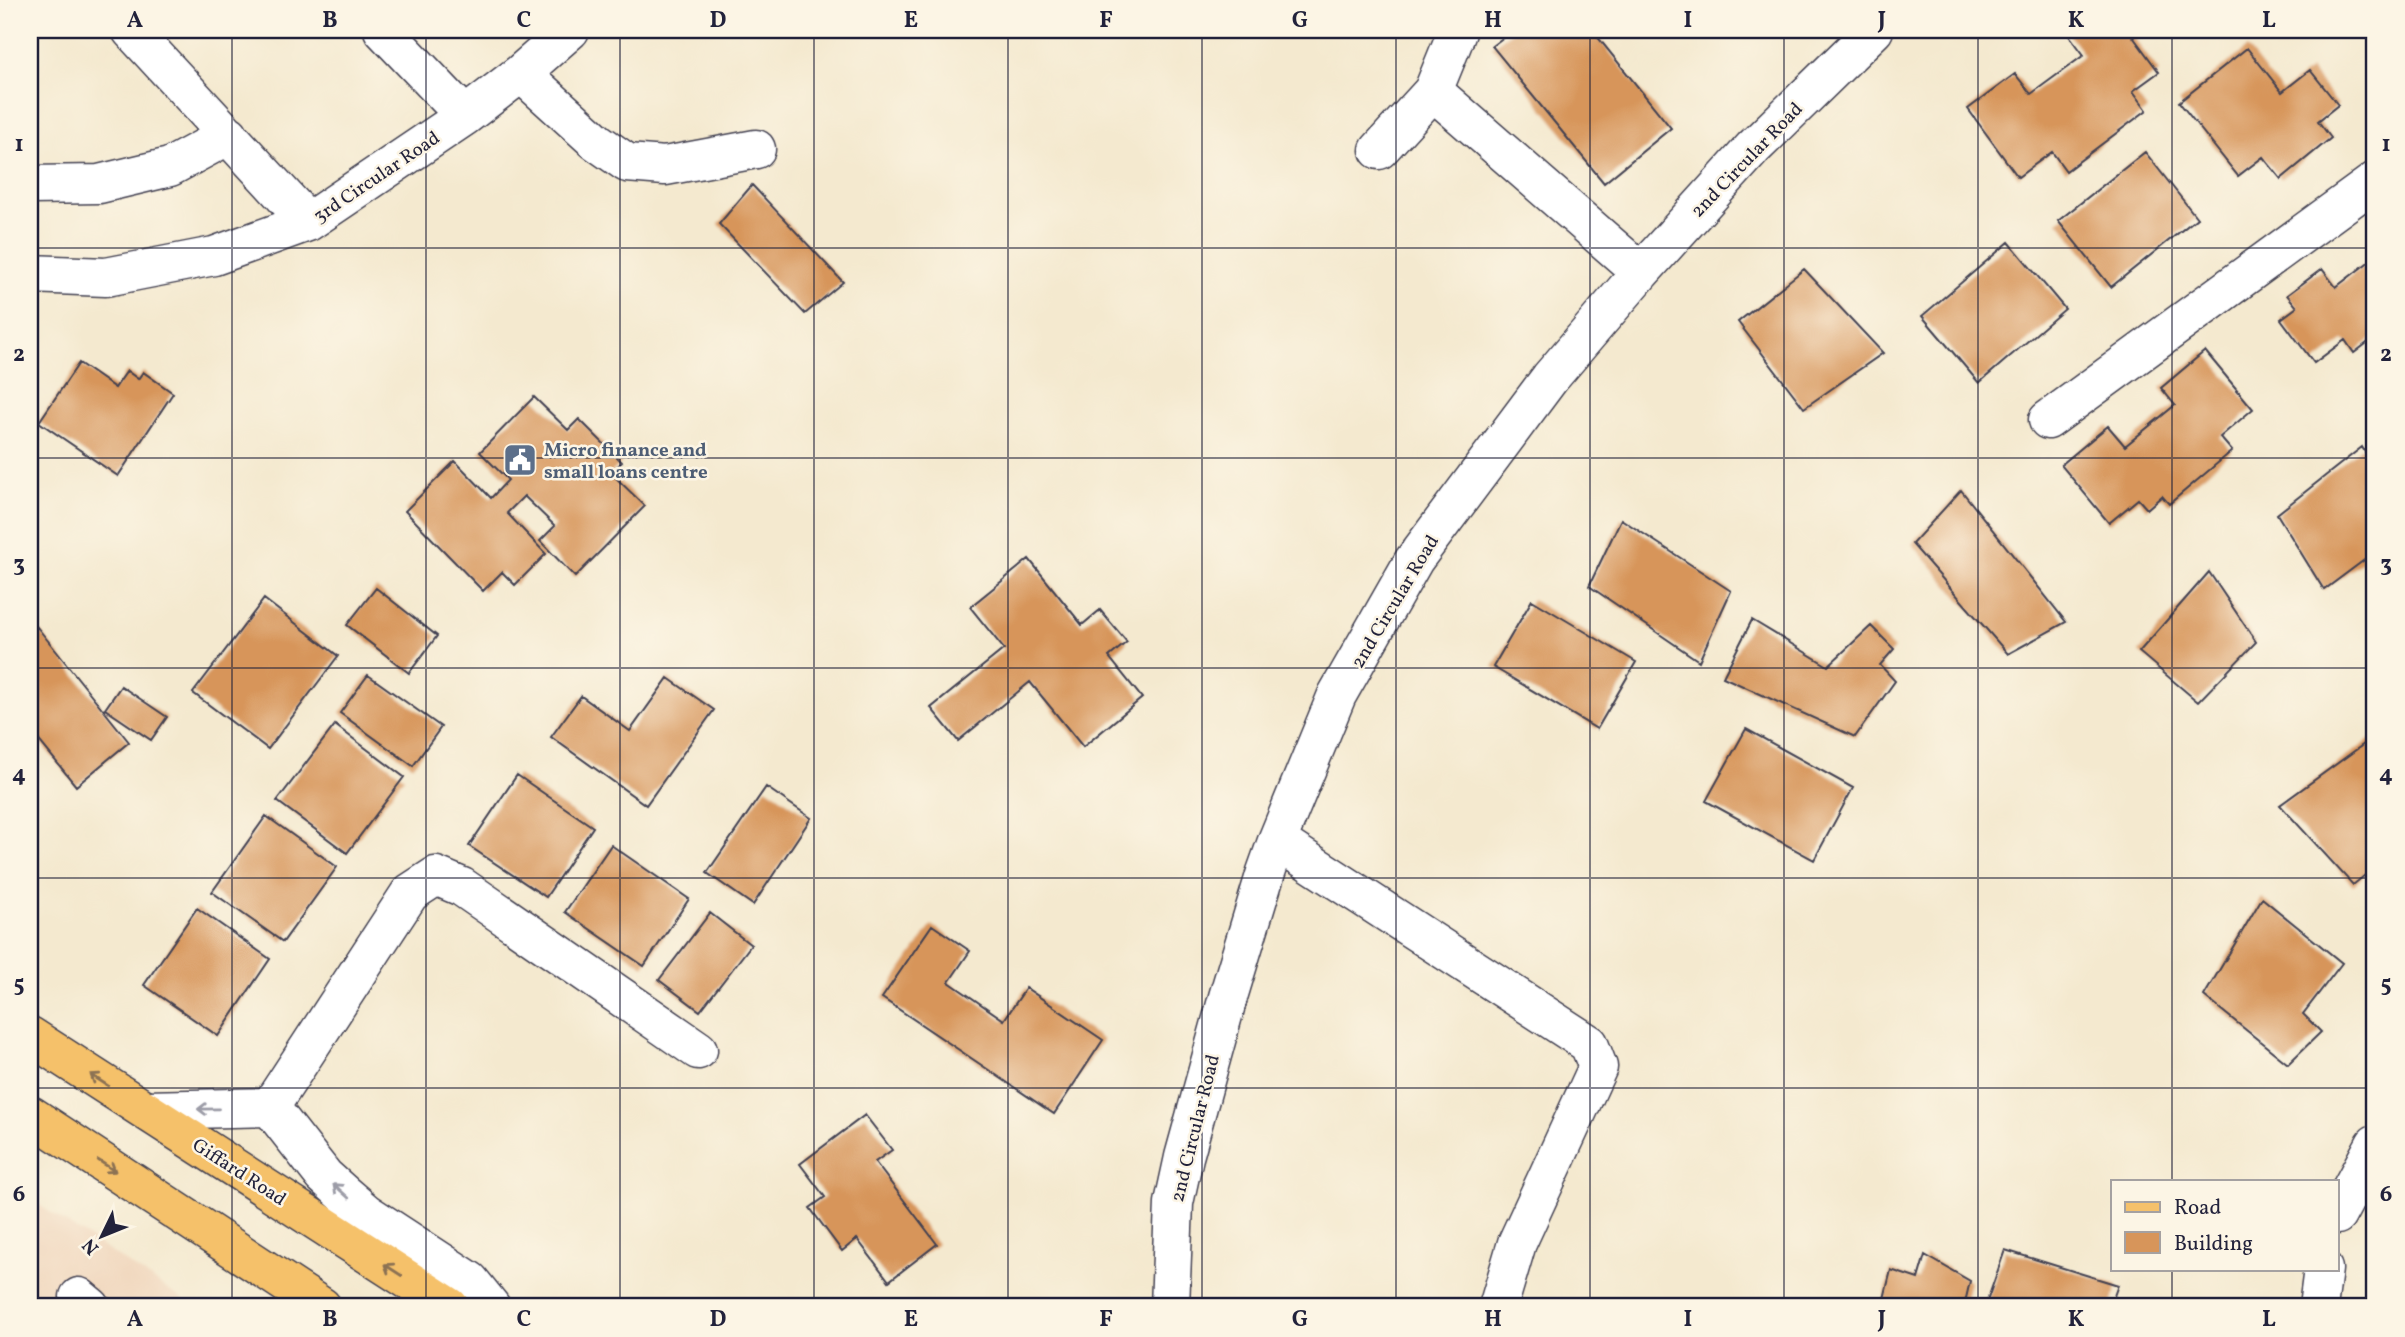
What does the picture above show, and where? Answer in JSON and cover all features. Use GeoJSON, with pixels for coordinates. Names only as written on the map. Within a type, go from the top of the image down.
{"type":"FeatureCollection","features":[{"type":"Feature","properties":{"kind":"main road","name":"Giffard Road"},"geometry":{"type":"LineString","coordinates":[[30,1036],[450,1307]]}},
{"type":"Feature","properties":{"kind":"main road"},"geometry":{"type":"LineString","coordinates":[[30,1115],[322,1307]]}},
{"type":"Feature","properties":{"kind":"street"},"geometry":{"type":"LineString","coordinates":[[131,30],[308,222]]}},
{"type":"Feature","properties":{"kind":"street"},"geometry":{"type":"LineString","coordinates":[[383,30],[465,116]]}},
{"type":"Feature","properties":{"kind":"street","name":"3rd Circular Road"},"geometry":{"type":"LineString","coordinates":[[30,274],[106,277],[214,256],[308,222],[465,116],[521,73],[570,30]]}},
{"type":"Feature","properties":{"kind":"street","name":"2nd Circular Road"},"geometry":{"type":"LineString","coordinates":[[1170,1307],[1174,1203],[1184,1157],[1228,997],[1277,841],[1337,695],[1414,560],[1550,378],[1753,148],[1874,30]]}},
{"type":"Feature","properties":{"kind":"street"},"geometry":{"type":"LineString","coordinates":[[1379,150],[1433,91],[1457,32]]}},
{"type":"Feature","properties":{"kind":"street"},"geometry":{"type":"LineString","coordinates":[[521,73],[597,142],[627,163],[665,166],[756,149]]}},
{"type":"Feature","properties":{"kind":"street"},"geometry":{"type":"LineString","coordinates":[[1433,91],[1641,272]]}},
{"type":"Feature","properties":{"kind":"street"},"geometry":{"type":"LineString","coordinates":[[30,185],[99,184],[170,167],[229,135]]}},
{"type":"Feature","properties":{"kind":"street"},"geometry":{"type":"LineString","coordinates":[[2048,419],[2375,181]]}},
{"type":"Feature","properties":{"kind":"street"},"geometry":{"type":"LineString","coordinates":[[1277,841],[1589,1044],[1598,1067],[1517,1243],[1498,1307]]}},
{"type":"Feature","properties":{"kind":"street"},"geometry":{"type":"LineString","coordinates":[[270,1107],[410,893],[436,876],[462,887],[698,1050]]}},
{"type":"Feature","properties":{"kind":"street"},"geometry":{"type":"LineString","coordinates":[[146,1110],[270,1107]]}},
{"type":"Feature","properties":{"kind":"street"},"geometry":{"type":"LineString","coordinates":[[270,1107],[324,1176],[366,1213],[470,1281],[491,1307]]}},
{"type":"Feature","properties":{"kind":"street"},"geometry":{"type":"LineString","coordinates":[[2338,1213],[2375,1144]]}},
{"type":"Feature","properties":{"kind":"street"},"geometry":{"type":"LineString","coordinates":[[2318,1307],[2323,1270]]}},
{"type":"Feature","properties":{"kind":"shaded area"},"geometry":{"type":"Polygon","coordinates":[[[30,1199],[194,1307],[30,1307],[30,1199]]]}},
{"type":"Feature","properties":{"kind":"building"},"geometry":{"type":"Polygon","coordinates":[[[1513,30],[1592,30],[1671,128],[1604,183],[1492,46],[1513,30]]]}},
{"type":"Feature","properties":{"kind":"building"},"geometry":{"type":"Polygon","coordinates":[[[2075,30],[2128,30],[2159,72],[2133,91],[2147,110],[2066,171],[2052,152],[2018,177],[1968,109],[2015,74],[2031,94],[2084,55],[2069,35],[2075,30]]]}},
{"type":"Feature","properties":{"kind":"building"},"geometry":{"type":"Polygon","coordinates":[[[2247,48],[2282,92],[2310,70],[2338,105],[2318,121],[2331,138],[2281,179],[2263,157],[2238,176],[2179,102],[2247,48]]]}},
{"type":"Feature","properties":{"kind":"building"},"geometry":{"type":"Polygon","coordinates":[[[2145,152],[2197,218],[2111,287],[2058,221],[2145,152]]]}},
{"type":"Feature","properties":{"kind":"building"},"geometry":{"type":"Polygon","coordinates":[[[752,185],[843,282],[805,314],[719,224],[752,185]]]}},
{"type":"Feature","properties":{"kind":"building"},"geometry":{"type":"Polygon","coordinates":[[[2009,242],[2065,309],[1979,383],[1922,316],[2009,242]]]}},
{"type":"Feature","properties":{"kind":"building"},"geometry":{"type":"Polygon","coordinates":[[[2375,257],[2375,337],[2354,353],[2345,340],[2314,363],[2281,319],[2297,307],[2287,295],[2322,269],[2336,287],[2375,257]]]}},
{"type":"Feature","properties":{"kind":"building"},"geometry":{"type":"Polygon","coordinates":[[[1804,269],[1883,353],[1804,408],[1738,322],[1804,269]]]}},
{"type":"Feature","properties":{"kind":"building"},"geometry":{"type":"Polygon","coordinates":[[[2205,351],[2253,409],[2220,437],[2232,451],[2169,504],[2162,496],[2147,509],[2138,499],[2109,523],[2061,465],[2108,426],[2125,446],[2175,405],[2161,388],[2205,351]]]}},
{"type":"Feature","properties":{"kind":"building"},"geometry":{"type":"Polygon","coordinates":[[[79,363],[115,388],[127,371],[138,379],[143,372],[173,393],[118,476],[39,422],[79,363]]]}},
{"type":"Feature","properties":{"kind":"building"},"geometry":{"type":"Polygon","coordinates":[[[534,397],[568,430],[579,419],[622,462],[611,473],[645,506],[575,577],[540,541],[555,526],[524,496],[507,513],[546,554],[515,585],[502,572],[483,591],[405,511],[455,461],[491,498],[508,480],[480,452],[534,397]]]}},
{"type":"Feature","properties":{"kind":"building"},"geometry":{"type":"Polygon","coordinates":[[[2362,447],[2375,469],[2375,552],[2324,590],[2277,514],[2362,447]]]}},
{"type":"Feature","properties":{"kind":"building"},"geometry":{"type":"Polygon","coordinates":[[[1961,490],[2066,622],[2008,654],[1912,544],[1961,490]]]}},
{"type":"Feature","properties":{"kind":"building"},"geometry":{"type":"Polygon","coordinates":[[[1621,519],[1731,591],[1699,661],[1589,586],[1621,519]]]}},
{"type":"Feature","properties":{"kind":"building"},"geometry":{"type":"Polygon","coordinates":[[[1029,559],[1082,625],[1100,610],[1127,642],[1109,657],[1142,698],[1083,747],[1030,682],[958,741],[931,708],[1004,649],[970,607],[1029,559]]]}},
{"type":"Feature","properties":{"kind":"building"},"geometry":{"type":"Polygon","coordinates":[[[2209,572],[2256,642],[2198,702],[2139,652],[2209,572]]]}},
{"type":"Feature","properties":{"kind":"building"},"geometry":{"type":"Polygon","coordinates":[[[376,588],[437,636],[409,673],[347,625],[376,588]]]}},
{"type":"Feature","properties":{"kind":"building"},"geometry":{"type":"Polygon","coordinates":[[[264,599],[338,656],[268,749],[193,693],[264,599]]]}},
{"type":"Feature","properties":{"kind":"building"},"geometry":{"type":"Polygon","coordinates":[[[1532,600],[1636,662],[1597,729],[1493,667],[1532,600]]]}},
{"type":"Feature","properties":{"kind":"building"},"geometry":{"type":"Polygon","coordinates":[[[1752,620],[1828,666],[1871,626],[1894,649],[1880,665],[1895,681],[1855,737],[1723,677],[1752,620]]]}},
{"type":"Feature","properties":{"kind":"building"},"geometry":{"type":"Polygon","coordinates":[[[37,627],[129,742],[76,786],[33,733],[30,735],[30,633],[37,627]]]}},
{"type":"Feature","properties":{"kind":"building"},"geometry":{"type":"Polygon","coordinates":[[[368,675],[441,727],[413,766],[340,713],[368,675]]]}},
{"type":"Feature","properties":{"kind":"building"},"geometry":{"type":"Polygon","coordinates":[[[668,678],[714,710],[646,805],[551,737],[581,696],[630,731],[668,678]]]}},
{"type":"Feature","properties":{"kind":"building"},"geometry":{"type":"Polygon","coordinates":[[[121,686],[167,717],[151,740],[105,709],[121,686]]]}},
{"type":"Feature","properties":{"kind":"building"},"geometry":{"type":"Polygon","coordinates":[[[335,725],[404,777],[347,853],[277,801],[335,725]]]}},
{"type":"Feature","properties":{"kind":"building"},"geometry":{"type":"Polygon","coordinates":[[[1746,729],[1853,788],[1814,860],[1706,801],[1746,729]]]}},
{"type":"Feature","properties":{"kind":"building"},"geometry":{"type":"Polygon","coordinates":[[[2375,736],[2375,867],[2353,885],[2280,805],[2375,736]]]}},
{"type":"Feature","properties":{"kind":"building"},"geometry":{"type":"Polygon","coordinates":[[[517,775],[593,827],[546,897],[469,846],[517,775]]]}},
{"type":"Feature","properties":{"kind":"building"},"geometry":{"type":"Polygon","coordinates":[[[766,787],[811,818],[753,905],[707,873],[766,787]]]}},
{"type":"Feature","properties":{"kind":"building"},"geometry":{"type":"Polygon","coordinates":[[[266,816],[337,867],[283,942],[212,892],[266,816]]]}},
{"type":"Feature","properties":{"kind":"building"},"geometry":{"type":"Polygon","coordinates":[[[611,845],[689,899],[644,966],[565,912],[611,845]]]}},
{"type":"Feature","properties":{"kind":"building"},"geometry":{"type":"Polygon","coordinates":[[[2262,898],[2342,963],[2303,1014],[2321,1032],[2288,1064],[2204,996],[2262,898]]]}},
{"type":"Feature","properties":{"kind":"building"},"geometry":{"type":"Polygon","coordinates":[[[197,908],[270,959],[218,1036],[144,985],[197,908]]]}},
{"type":"Feature","properties":{"kind":"building"},"geometry":{"type":"Polygon","coordinates":[[[710,913],[751,945],[700,1011],[659,980],[710,913]]]}},
{"type":"Feature","properties":{"kind":"building"},"geometry":{"type":"Polygon","coordinates":[[[932,925],[970,951],[949,982],[1004,1020],[1026,988],[1103,1040],[1054,1114],[882,998],[932,925]]]}},
{"type":"Feature","properties":{"kind":"building"},"geometry":{"type":"Polygon","coordinates":[[[865,1115],[892,1150],[875,1162],[937,1244],[889,1281],[857,1239],[842,1251],[810,1208],[825,1197],[800,1164],[865,1115]]]}},
{"type":"Feature","properties":{"kind":"building"},"geometry":{"type":"Polygon","coordinates":[[[2005,1250],[2118,1285],[2110,1307],[1985,1307],[2005,1250]]]}},
{"type":"Feature","properties":{"kind":"building"},"geometry":{"type":"Polygon","coordinates":[[[1925,1255],[1970,1281],[1964,1307],[1882,1307],[1891,1270],[1918,1279],[1925,1255]]]}},
{"type":"Feature","properties":{"kind":"place","name":"Micro finance and small loans centre"},"geometry":{"type":"Point","coordinates":[520,460]}}]}
